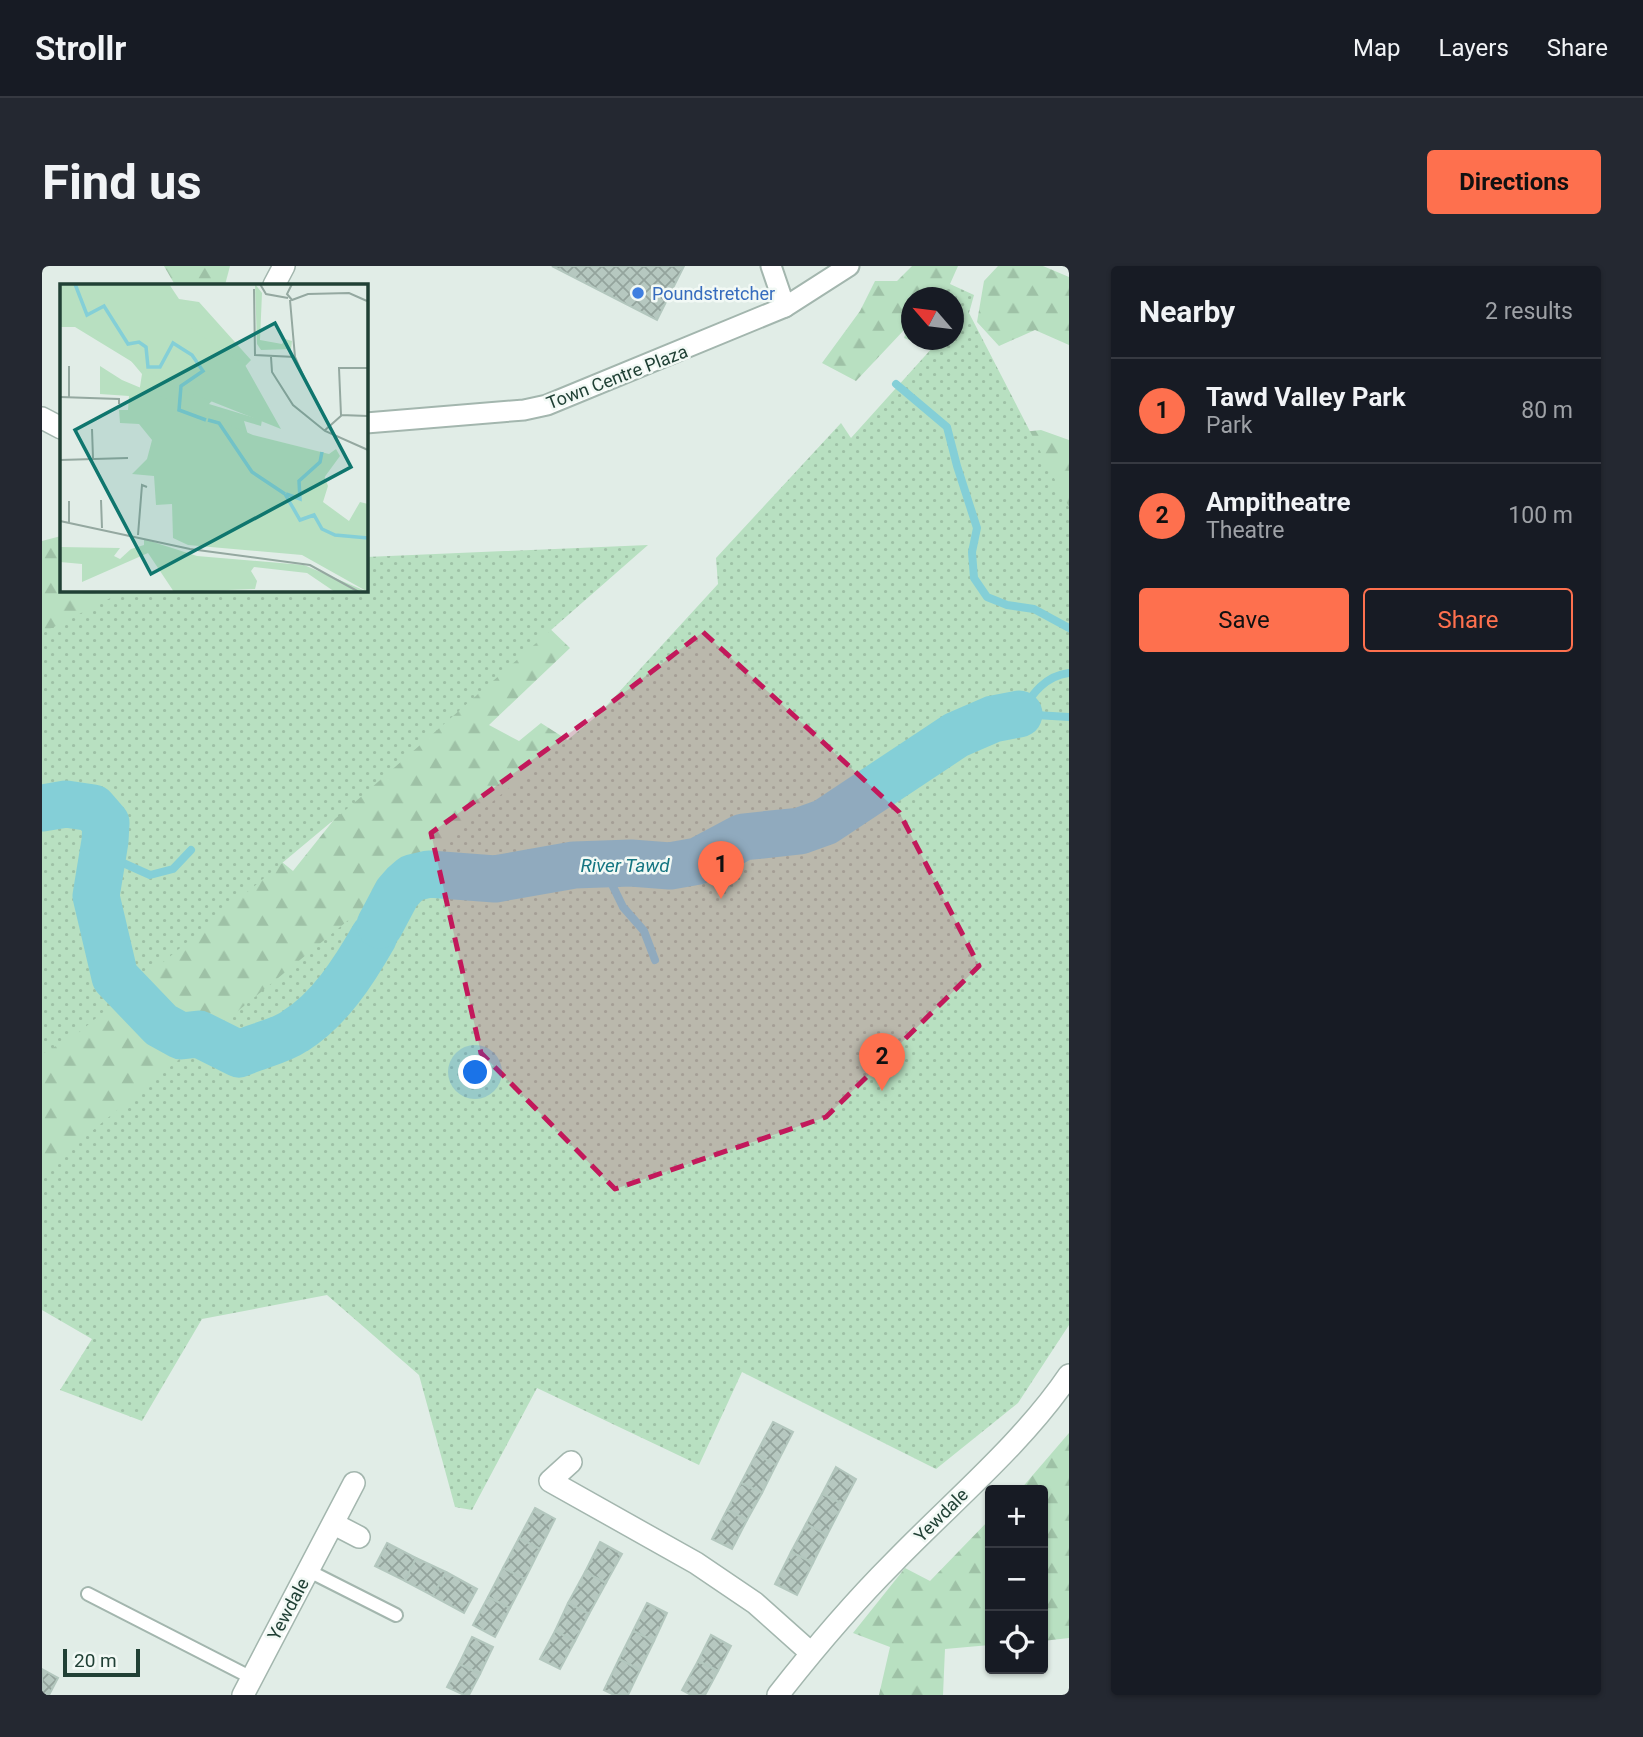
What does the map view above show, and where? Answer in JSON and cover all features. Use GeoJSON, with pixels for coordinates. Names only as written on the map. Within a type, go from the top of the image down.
{"type":"FeatureCollection","features":[{"type":"Feature","properties":{"kind":"street"},"geometry":{"type":"LineString","coordinates":[[275,284],[284,266]]}},
{"type":"Feature","properties":{"kind":"street"},"geometry":{"type":"LineString","coordinates":[[771,266],[785,307]]}},
{"type":"Feature","properties":{"kind":"street","name":"Town Centre Plaza"},"geometry":{"type":"LineString","coordinates":[[368,423],[524,410],[547,405],[785,307],[849,266]]}},
{"type":"Feature","properties":{"kind":"street"},"geometry":{"type":"LineString","coordinates":[[42,418],[60,427]]}},
{"type":"Feature","properties":{"kind":"street","name":"Yewdale"},"geometry":{"type":"LineString","coordinates":[[778,1695],[811,1653],[892,1563],[1048,1406],[1069,1375]]}},
{"type":"Feature","properties":{"kind":"street"},"geometry":{"type":"LineString","coordinates":[[571,1462],[550,1481],[696,1563],[755,1603],[811,1653]]}},
{"type":"Feature","properties":{"kind":"street","name":"Yewdale"},"geometry":{"type":"LineString","coordinates":[[247,1686],[354,1483]]}},
{"type":"Feature","properties":{"kind":"street"},"geometry":{"type":"LineString","coordinates":[[334,1524],[359,1537]]}},
{"type":"Feature","properties":{"kind":"lane"},"geometry":{"type":"LineString","coordinates":[[309,1571],[396,1615]]}},
{"type":"Feature","properties":{"kind":"lane"},"geometry":{"type":"LineString","coordinates":[[88,1594],[247,1686]]}},
{"type":"Feature","properties":{"kind":"highlighted area"},"geometry":{"type":"Polygon","coordinates":[[[703,632],[899,812],[979,966],[826,1117],[615,1189],[481,1053],[431,833],[603,709],[703,632]]]}},
{"type":"Feature","properties":{"kind":"green space"},"geometry":{"type":"Polygon","coordinates":[[[164,266],[230,266],[225,284],[174,284],[164,266]]]}},
{"type":"Feature","properties":{"kind":"green space"},"geometry":{"type":"Polygon","coordinates":[[[912,266],[958,266],[950,287],[901,287],[901,333],[856,381],[822,363],[860,311],[875,281],[897,281],[912,266]]]}},
{"type":"Feature","properties":{"kind":"green space"},"geometry":{"type":"Polygon","coordinates":[[[998,266],[1043,266],[1069,277],[1069,345],[1035,330],[999,346],[977,322],[984,281],[998,266]]]}},
{"type":"Feature","properties":{"kind":"green space"},"geometry":{"type":"Polygon","coordinates":[[[964,290],[974,295],[969,313],[1069,507],[1069,1325],[1018,1403],[936,1469],[742,1372],[699,1465],[537,1388],[472,1510],[455,1507],[419,1375],[327,1295],[202,1319],[142,1421],[60,1390],[92,1339],[42,1310],[42,1172],[598,715],[718,584],[716,558],[841,423],[851,438],[930,350],[964,350],[964,290]]]}},
{"type":"Feature","properties":{"kind":"green space"},"geometry":{"type":"Polygon","coordinates":[[[1041,430],[1069,440],[1069,831],[42,1243],[42,541],[60,536],[60,592],[176,592],[261,845],[293,871],[376,767],[542,621],[570,648],[489,725],[519,741],[541,723],[580,748],[997,435],[1041,430]]]}},
{"type":"Feature","properties":{"kind":"green space"},"geometry":{"type":"Polygon","coordinates":[[[648,545],[354,803],[77,1034],[42,1054],[42,633],[122,592],[368,592],[368,557],[648,545]]]}},
{"type":"Feature","properties":{"kind":"green space"},"geometry":{"type":"Polygon","coordinates":[[[1069,1433],[1069,1638],[1048,1640],[1048,1485],[1024,1485],[1069,1433]]]}},
{"type":"Feature","properties":{"kind":"green space"},"geometry":{"type":"Polygon","coordinates":[[[985,1524],[985,1645],[945,1649],[943,1695],[879,1695],[890,1647],[853,1633],[905,1568],[930,1581],[985,1524]]]}},
{"type":"Feature","properties":{"kind":"building","name":"Poundstretcher"},"geometry":{"type":"Polygon","coordinates":[[[552,266],[684,266],[657,320],[552,266]]]}},
{"type":"Feature","properties":{"kind":"building"},"geometry":{"type":"Polygon","coordinates":[[[773,1422],[793,1432],[776,1465],[756,1454],[773,1422]]]}},
{"type":"Feature","properties":{"kind":"building"},"geometry":{"type":"Polygon","coordinates":[[[756,1454],[776,1465],[762,1493],[741,1483],[756,1454]]]}},
{"type":"Feature","properties":{"kind":"building"},"geometry":{"type":"Polygon","coordinates":[[[836,1467],[856,1479],[843,1504],[822,1494],[836,1467]]]}},
{"type":"Feature","properties":{"kind":"building"},"geometry":{"type":"Polygon","coordinates":[[[741,1483],[762,1493],[747,1520],[727,1510],[741,1483]]]}},
{"type":"Feature","properties":{"kind":"building"},"geometry":{"type":"Polygon","coordinates":[[[822,1494],[843,1504],[827,1535],[806,1524],[822,1494]]]}},
{"type":"Feature","properties":{"kind":"building"},"geometry":{"type":"Polygon","coordinates":[[[535,1508],[555,1519],[540,1549],[519,1538],[535,1508]]]}},
{"type":"Feature","properties":{"kind":"building"},"geometry":{"type":"Polygon","coordinates":[[[727,1510],[747,1520],[732,1549],[712,1539],[727,1510]]]}},
{"type":"Feature","properties":{"kind":"building"},"geometry":{"type":"Polygon","coordinates":[[[806,1524],[827,1535],[813,1563],[791,1552],[806,1524]]]}},
{"type":"Feature","properties":{"kind":"building"},"geometry":{"type":"Polygon","coordinates":[[[519,1538],[540,1549],[525,1579],[503,1568],[519,1538]]]}},
{"type":"Feature","properties":{"kind":"building"},"geometry":{"type":"Polygon","coordinates":[[[600,1542],[622,1554],[606,1583],[585,1572],[600,1542]]]}},
{"type":"Feature","properties":{"kind":"building"},"geometry":{"type":"Polygon","coordinates":[[[387,1543],[416,1558],[405,1581],[375,1566],[387,1543]]]}},
{"type":"Feature","properties":{"kind":"building"},"geometry":{"type":"Polygon","coordinates":[[[791,1552],[813,1563],[797,1595],[775,1584],[791,1552]]]}},
{"type":"Feature","properties":{"kind":"building"},"geometry":{"type":"Polygon","coordinates":[[[416,1558],[446,1572],[433,1596],[405,1581],[416,1558]]]}},
{"type":"Feature","properties":{"kind":"building"},"geometry":{"type":"Polygon","coordinates":[[[503,1568],[525,1579],[510,1608],[488,1597],[503,1568]]]}},
{"type":"Feature","properties":{"kind":"building"},"geometry":{"type":"Polygon","coordinates":[[[446,1572],[477,1589],[464,1613],[433,1596],[446,1572]]]}},
{"type":"Feature","properties":{"kind":"building"},"geometry":{"type":"Polygon","coordinates":[[[585,1572],[606,1583],[589,1614],[568,1603],[585,1572]]]}},
{"type":"Feature","properties":{"kind":"building"},"geometry":{"type":"Polygon","coordinates":[[[488,1597],[510,1608],[495,1637],[473,1625],[488,1597]]]}},
{"type":"Feature","properties":{"kind":"building"},"geometry":{"type":"Polygon","coordinates":[[[568,1603],[589,1614],[575,1641],[555,1631],[568,1603]]]}},
{"type":"Feature","properties":{"kind":"building"},"geometry":{"type":"Polygon","coordinates":[[[647,1603],[667,1613],[654,1641],[633,1631],[647,1603]]]}},
{"type":"Feature","properties":{"kind":"building"},"geometry":{"type":"Polygon","coordinates":[[[555,1631],[575,1641],[560,1669],[540,1659],[555,1631]]]}},
{"type":"Feature","properties":{"kind":"building"},"geometry":{"type":"Polygon","coordinates":[[[633,1631],[654,1641],[640,1670],[619,1659],[633,1631]]]}},
{"type":"Feature","properties":{"kind":"building"},"geometry":{"type":"Polygon","coordinates":[[[711,1635],[731,1646],[718,1671],[698,1661],[711,1635]]]}},
{"type":"Feature","properties":{"kind":"building"},"geometry":{"type":"Polygon","coordinates":[[[472,1637],[493,1647],[480,1674],[459,1664],[472,1637]]]}},
{"type":"Feature","properties":{"kind":"building"},"geometry":{"type":"Polygon","coordinates":[[[619,1659],[640,1670],[628,1695],[614,1695],[604,1690],[619,1659]]]}},
{"type":"Feature","properties":{"kind":"building"},"geometry":{"type":"Polygon","coordinates":[[[698,1661],[718,1671],[705,1695],[691,1695],[682,1690],[698,1661]]]}},
{"type":"Feature","properties":{"kind":"building"},"geometry":{"type":"Polygon","coordinates":[[[459,1664],[480,1674],[469,1695],[447,1687],[459,1664]]]}},
{"type":"Feature","properties":{"kind":"building"},"geometry":{"type":"Polygon","coordinates":[[[42,1669],[58,1678],[49,1695],[42,1695],[42,1669]]]}},
{"type":"Feature","properties":{"kind":"waterway"},"geometry":{"type":"LineString","coordinates":[[896,384],[947,427],[977,528],[972,552],[974,578],[987,597],[1007,605],[1034,609],[1069,628]]}},
{"type":"Feature","properties":{"kind":"waterway"},"geometry":{"type":"LineString","coordinates":[[1019,714],[1046,682],[1069,673]]}},
{"type":"Feature","properties":{"kind":"waterway","name":"River Tawd"},"geometry":{"type":"LineString","coordinates":[[1019,714],[1069,717]]}},
{"type":"Feature","properties":{"kind":"waterway","name":"River Tawd"},"geometry":{"type":"LineString","coordinates":[[380,925],[404,885],[412,878],[429,874],[495,879],[574,865],[631,863],[670,866],[698,861],[743,837],[800,831],[825,822],[956,735],[993,719],[1019,714]]}},
{"type":"Feature","properties":{"kind":"waterway","name":"River Tawd"},"geometry":{"type":"LineString","coordinates":[[42,808],[66,804],[93,808],[106,823],[96,896],[115,977],[161,1025],[181,1036],[199,1034],[239,1054],[289,1035],[308,1022],[330,1001],[374,936]]}},
{"type":"Feature","properties":{"kind":"waterway"},"geometry":{"type":"LineString","coordinates":[[103,854],[150,875],[173,869],[191,850]]}},
{"type":"Feature","properties":{"kind":"waterway"},"geometry":{"type":"LineString","coordinates":[[602,864],[623,907],[644,931],[655,960]]}},
{"type":"Feature","properties":{"kind":"place","name":"Poundstretcher"},"geometry":{"type":"Point","coordinates":[638,293]}},
{"type":"Feature","properties":{"kind":"place","name":"Tawd Valley Park"},"geometry":{"type":"Point","coordinates":[721,899]}},
{"type":"Feature","properties":{"kind":"place","name":"Ampitheatre"},"geometry":{"type":"Point","coordinates":[882,1091]}}]}
